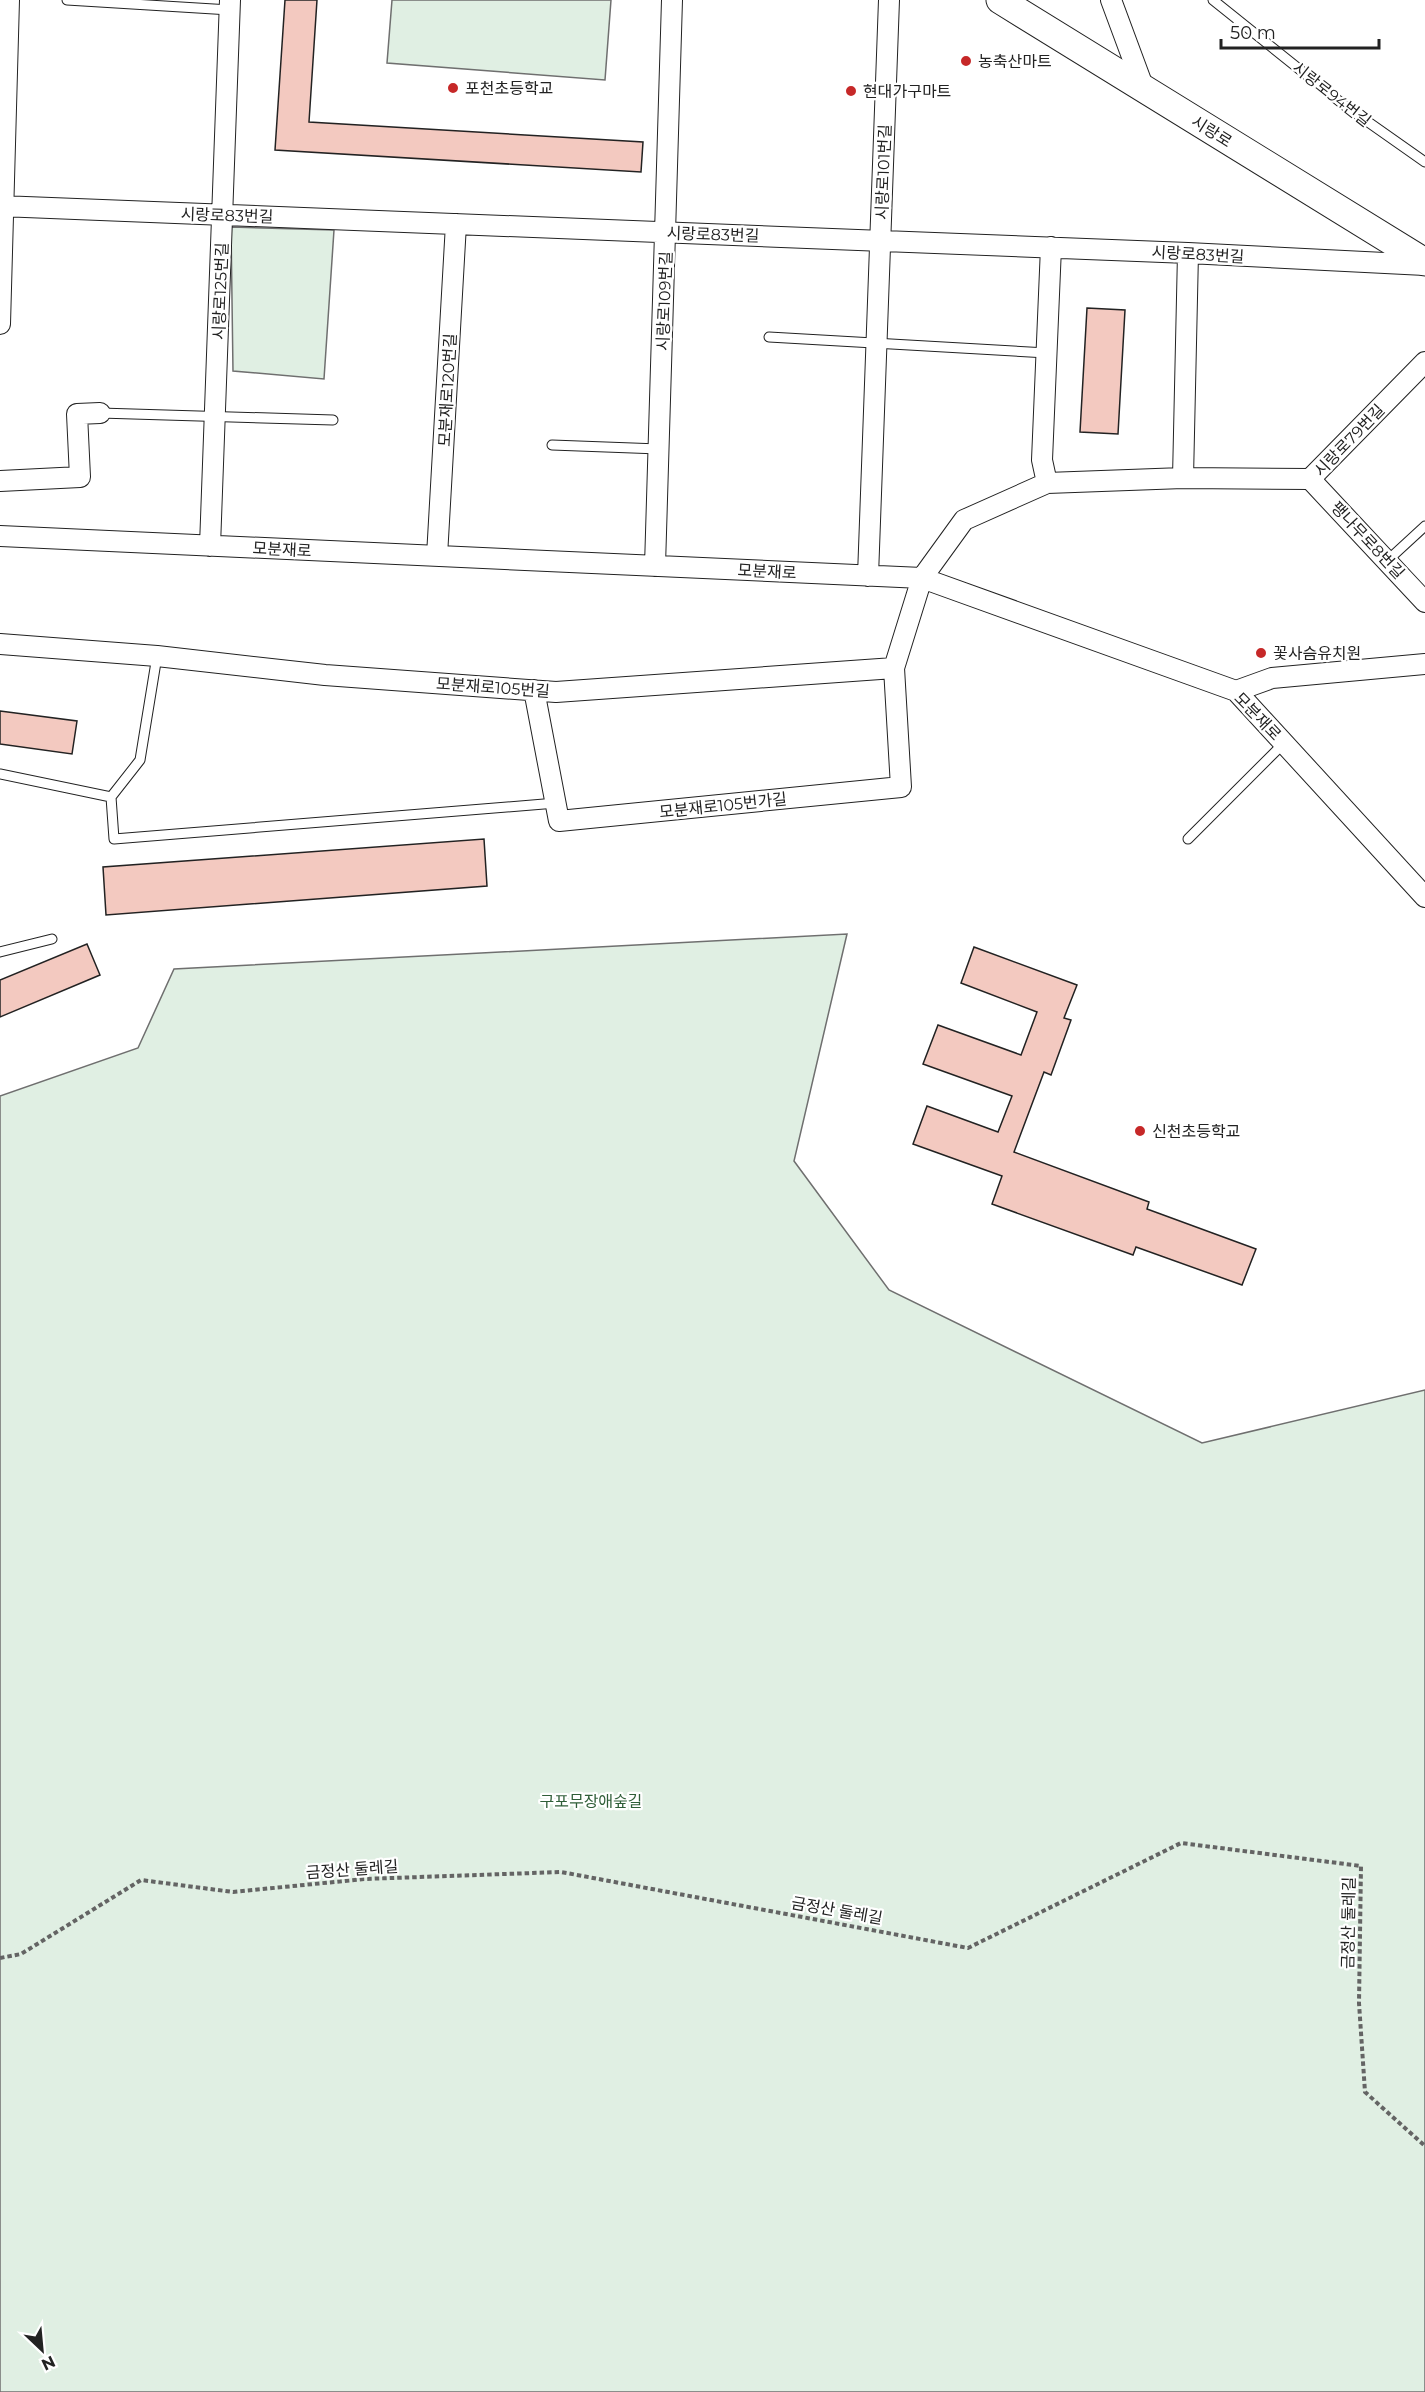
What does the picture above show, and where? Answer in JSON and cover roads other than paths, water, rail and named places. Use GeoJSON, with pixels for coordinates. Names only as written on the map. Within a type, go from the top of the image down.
{"type":"FeatureCollection","features":[{"type":"Feature","properties":{"kind":"main road","name":"시랑로"},"geometry":{"type":"LineString","coordinates":[[1000,0],[1425,264]]}},
{"type":"Feature","properties":{"kind":"street"},"geometry":{"type":"LineString","coordinates":[[0,324],[9,0]]}},
{"type":"Feature","properties":{"kind":"street","name":"시랑로109번길"},"geometry":{"type":"LineString","coordinates":[[655,566],[672,0]]}},
{"type":"Feature","properties":{"kind":"street","name":"시랑로101번길"},"geometry":{"type":"LineString","coordinates":[[868,576],[889,0]]}},
{"type":"Feature","properties":{"kind":"street"},"geometry":{"type":"LineString","coordinates":[[1111,0],[1144,89]]}},
{"type":"Feature","properties":{"kind":"street","name":"시랑로125번길"},"geometry":{"type":"LineString","coordinates":[[210,546],[230,5]]}},
{"type":"Feature","properties":{"kind":"street","name":"시랑로83번길"},"geometry":{"type":"LineString","coordinates":[[2,206],[1425,264]]}},
{"type":"Feature","properties":{"kind":"street","name":"모분재로120번길"},"geometry":{"type":"LineString","coordinates":[[437,556],[456,224]]}},
{"type":"Feature","properties":{"kind":"street"},"geometry":{"type":"LineString","coordinates":[[1047,483],[1042,460],[1050,247]]}},
{"type":"Feature","properties":{"kind":"street"},"geometry":{"type":"LineString","coordinates":[[1183,478],[1188,253]]}},
{"type":"Feature","properties":{"kind":"street","name":"시랑로79번길"},"geometry":{"type":"LineString","coordinates":[[922,578],[964,520],[1047,483],[1183,478],[1311,479],[1425,362]]}},
{"type":"Feature","properties":{"kind":"street"},"geometry":{"type":"LineString","coordinates":[[0,481],[80,477],[77,414],[100,413]]}},
{"type":"Feature","properties":{"kind":"street","name":"팽나무로8번길"},"geometry":{"type":"LineString","coordinates":[[1311,479],[1425,602]]}},
{"type":"Feature","properties":{"kind":"street","name":"모분재로"},"geometry":{"type":"LineString","coordinates":[[0,536],[922,578],[1236,691],[1425,897]]}},
{"type":"Feature","properties":{"kind":"street"},"geometry":{"type":"LineString","coordinates":[[894,668],[922,578]]}},
{"type":"Feature","properties":{"kind":"street","name":"모분재로105번길"},"geometry":{"type":"LineString","coordinates":[[0,644],[157,656],[325,675],[556,692],[894,668]]}},
{"type":"Feature","properties":{"kind":"street"},"geometry":{"type":"LineString","coordinates":[[1236,691],[1272,678],[1425,664]]}},
{"type":"Feature","properties":{"kind":"street","name":"모분재로105번가길"},"geometry":{"type":"LineString","coordinates":[[556,803],[559,821],[901,787],[894,668]]}},
{"type":"Feature","properties":{"kind":"street"},"geometry":{"type":"LineString","coordinates":[[534,690],[556,803]]}},
{"type":"Feature","properties":{"kind":"lane"},"geometry":{"type":"LineString","coordinates":[[66,0],[230,5]]}},
{"type":"Feature","properties":{"kind":"lane","name":"시랑로94번길"},"geometry":{"type":"LineString","coordinates":[[1213,0],[1344,105],[1425,162]]}},
{"type":"Feature","properties":{"kind":"lane"},"geometry":{"type":"LineString","coordinates":[[769,337],[1047,353]]}},
{"type":"Feature","properties":{"kind":"lane"},"geometry":{"type":"LineString","coordinates":[[100,413],[333,420]]}},
{"type":"Feature","properties":{"kind":"lane"},"geometry":{"type":"LineString","coordinates":[[552,445],[659,449]]}},
{"type":"Feature","properties":{"kind":"lane"},"geometry":{"type":"LineString","coordinates":[[1387,561],[1425,526]]}},
{"type":"Feature","properties":{"kind":"lane"},"geometry":{"type":"LineString","coordinates":[[157,656],[140,760],[111,797],[114,839],[556,803]]}},
{"type":"Feature","properties":{"kind":"lane"},"geometry":{"type":"LineString","coordinates":[[1188,839],[1284,743]]}},
{"type":"Feature","properties":{"kind":"lane"},"geometry":{"type":"LineString","coordinates":[[0,774],[111,797]]}},
{"type":"Feature","properties":{"kind":"lane"},"geometry":{"type":"LineString","coordinates":[[0,951],[52,939]]}},
{"type":"Feature","properties":{"kind":"place","name":"농축산마트"},"geometry":{"type":"Point","coordinates":[966,61]}},
{"type":"Feature","properties":{"kind":"place","name":"포천초등학교"},"geometry":{"type":"Point","coordinates":[453,88]}},
{"type":"Feature","properties":{"kind":"place","name":"현대가구마트"},"geometry":{"type":"Point","coordinates":[851,91]}},
{"type":"Feature","properties":{"kind":"place","name":"꽃사슴유치원"},"geometry":{"type":"Point","coordinates":[1261,653]}},
{"type":"Feature","properties":{"kind":"place","name":"신천초등학교"},"geometry":{"type":"Point","coordinates":[1140,1131]}},
{"type":"Feature","properties":{"kind":"park label","name":"구포무장애숲길"},"geometry":{"type":"Point","coordinates":[591,1801]}}]}
